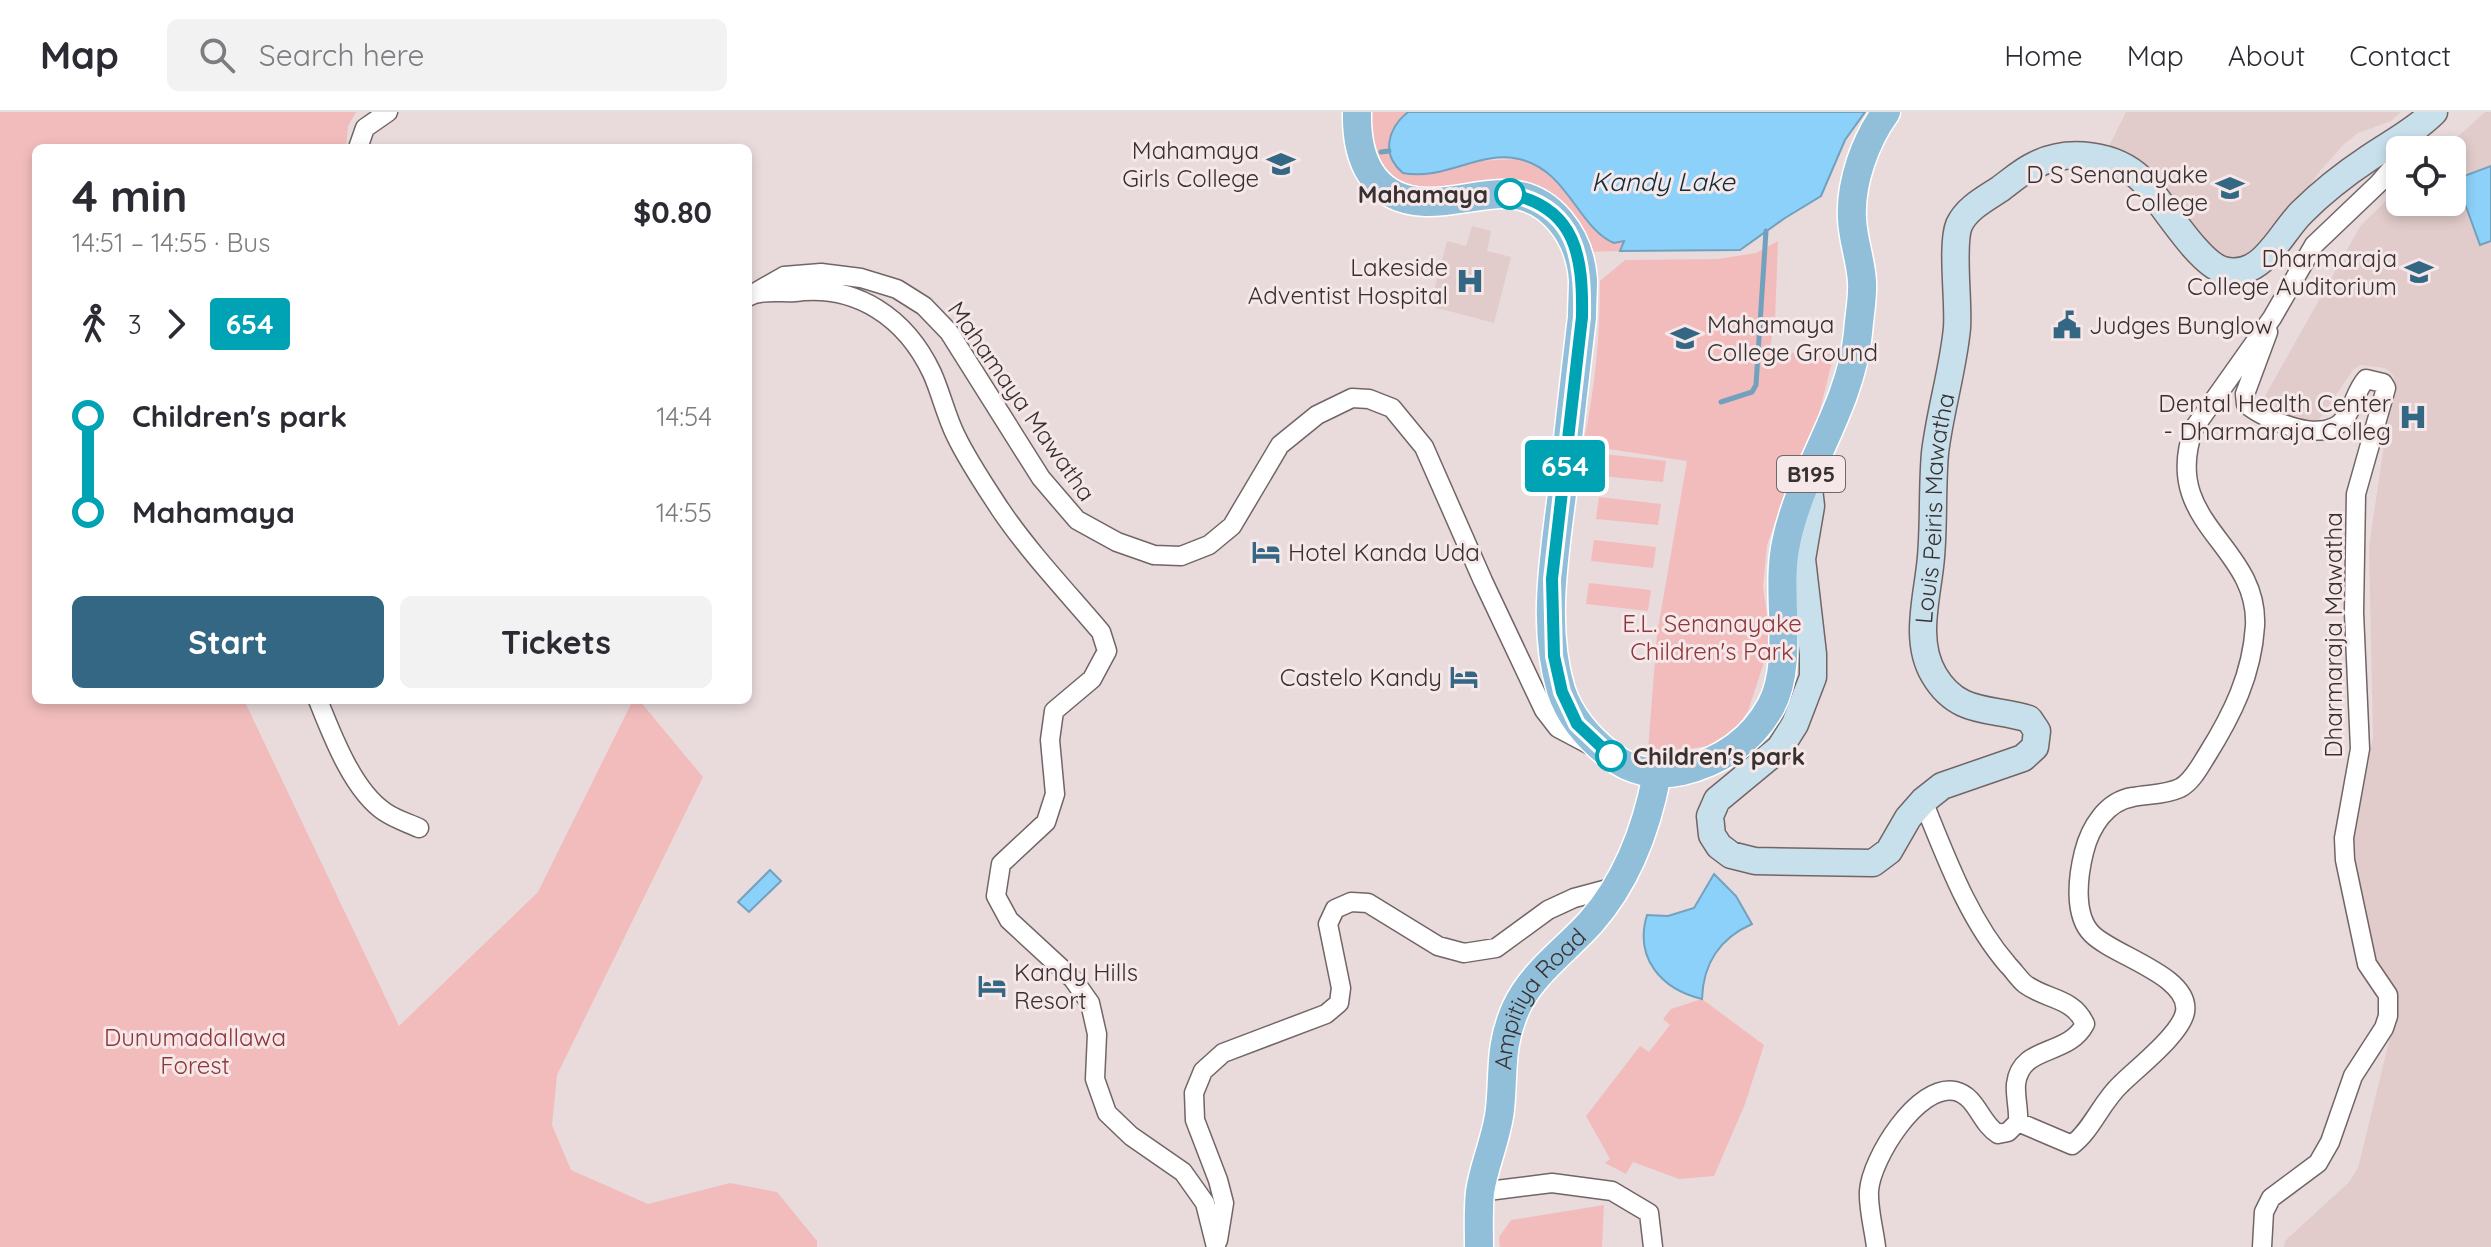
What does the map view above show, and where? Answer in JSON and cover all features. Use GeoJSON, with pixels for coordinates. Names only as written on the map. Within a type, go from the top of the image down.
{"type":"FeatureCollection","features":[{"type":"Feature","properties":{"kind":"main road"},"geometry":{"type":"LineString","coordinates":[[1357,112],[1360,153],[1377,183],[1392,194],[1424,202],[1508,194],[1547,207],[1564,224],[1578,256],[1583,279],[1582,317],[1552,579],[1554,656],[1562,692],[1577,724],[1623,765],[1657,774]]}},
{"type":"Feature","properties":{"kind":"main road","name":"B195"},"geometry":{"type":"LineString","coordinates":[[1657,774],[1678,772],[1720,758],[1754,731],[1773,704],[1784,658],[1781,603],[1785,546],[1791,522],[1833,426],[1853,366],[1862,283],[1851,217],[1856,180],[1868,143],[1886,112]]}},
{"type":"Feature","properties":{"kind":"main road","name":"Louis Peiris Mawatha"},"geometry":{"type":"LineString","coordinates":[[1808,480],[1811,506],[1802,559],[1813,677],[1795,724],[1780,748],[1717,800],[1710,816],[1712,835],[1719,846],[1731,855],[1755,861],[1873,863],[1889,851],[1908,818],[1923,801],[1942,786],[2023,758],[2035,747],[2037,731],[2029,719],[1975,709],[1957,700],[1935,677],[1924,655],[1935,453],[1957,331],[1959,226],[1972,208],[2035,165],[2056,157],[2103,158],[2133,171],[2142,180],[2202,258],[2214,266],[2234,271],[2247,269],[2272,251],[2290,223],[2315,200],[2368,158],[2431,115]]}},
{"type":"Feature","properties":{"kind":"main road","name":"Ampitiya Road"},"geometry":{"type":"LineString","coordinates":[[1479,1247],[1480,1192],[1500,1112],[1502,1049],[1516,1007],[1542,969],[1592,921],[1619,885],[1651,805],[1657,774]]}},
{"type":"Feature","properties":{"kind":"street"},"geometry":{"type":"LineString","coordinates":[[359,144],[365,128],[388,112]]}},
{"type":"Feature","properties":{"kind":"street"},"geometry":{"type":"LineString","coordinates":[[2417,136],[2431,115]]}},
{"type":"Feature","properties":{"kind":"street","name":"Dharmaraja Mawatha"},"geometry":{"type":"LineString","coordinates":[[2018,1122],[2072,1145],[2115,1089],[2177,1029],[2185,1012],[2181,991],[2164,977],[2116,951],[2091,933],[2080,904],[2084,852],[2093,829],[2117,801],[2184,786],[2232,716],[2247,670],[2255,626],[2252,595],[2239,568],[2194,507],[2186,470],[2187,448],[2194,428],[2272,318],[2314,245],[2386,175]]}},
{"type":"Feature","properties":{"kind":"street","name":"Mahamaya Mawatha"},"geometry":{"type":"LineString","coordinates":[[752,294],[784,276],[821,273],[861,278],[897,289],[924,306],[949,332],[1041,478],[1077,520],[1117,542],[1154,555],[1181,556],[1209,545],[1232,526],[1280,445],[1317,415],[1352,398],[1369,399],[1392,408],[1424,447],[1544,710],[1558,728],[1605,752]]}},
{"type":"Feature","properties":{"kind":"street"},"geometry":{"type":"LineString","coordinates":[[752,295],[814,289],[851,295],[885,312],[909,338],[931,371],[956,436],[1001,511],[1101,632],[1107,651],[1092,679],[1054,711],[1050,740],[1055,794],[1046,822],[1001,864],[996,896],[1009,920],[1073,979],[1090,1003],[1097,1034],[1095,1079],[1107,1113],[1131,1136],[1183,1172],[1205,1203],[1216,1247]]}},
{"type":"Feature","properties":{"kind":"street","name":"Dharmaraja Mawatha"},"geometry":{"type":"LineString","coordinates":[[2262,1247],[2264,1212],[2271,1198],[2318,1163],[2330,1142],[2353,1076],[2384,1028],[2390,1003],[2367,964],[2345,860],[2344,838],[2360,749],[2354,613],[2356,494],[2386,388],[2372,378],[2366,379],[2344,421],[2330,429],[2313,432],[2300,430],[2254,411],[2246,404],[2245,394],[2272,318]]}},
{"type":"Feature","properties":{"kind":"street"},"geometry":{"type":"LineString","coordinates":[[320,704],[345,760],[367,795],[383,811],[419,828]]}},
{"type":"Feature","properties":{"kind":"street"},"geometry":{"type":"LineString","coordinates":[[1876,1247],[1869,1192],[1874,1169],[1884,1148],[1911,1111],[1931,1094],[1942,1090],[1957,1091],[1970,1098],[1988,1127],[1998,1134],[2008,1132],[2018,1122],[2016,1085],[2021,1067],[2036,1055],[2078,1037],[2085,1024],[2080,1012],[2026,984],[1987,937],[1953,875],[1923,801]]}},
{"type":"Feature","properties":{"kind":"street"},"geometry":{"type":"LineString","coordinates":[[1216,1247],[1224,1203],[1195,1120],[1194,1093],[1203,1071],[1223,1053],[1326,1014],[1339,1003],[1341,988],[1328,924],[1335,909],[1351,902],[1368,903],[1438,946],[1464,953],[1496,948],[1548,910],[1574,898],[1619,885]]}},
{"type":"Feature","properties":{"kind":"street"},"geometry":{"type":"LineString","coordinates":[[1480,1192],[1552,1183],[1612,1191],[1649,1213],[1653,1247]]}},
{"type":"Feature","properties":{"kind":"shaded area","name":"D S Senanayake College"},"geometry":{"type":"Polygon","coordinates":[[[2126,112],[2401,112],[2391,121],[2358,133],[2344,144],[2320,171],[2287,218],[2248,256],[2222,261],[2107,150],[2126,112]]]}},
{"type":"Feature","properties":{"kind":"shaded area"},"geometry":{"type":"Polygon","coordinates":[[[2485,112],[2491,112],[2491,1247],[2284,1247],[2285,1241],[2349,1182],[2358,1168],[2391,1033],[2352,847],[2373,737],[2369,547],[2394,376],[2385,368],[2360,365],[2353,370],[2316,424],[2306,431],[2260,405],[2361,225],[2386,201],[2386,216],[2466,216],[2466,136],[2458,136],[2485,112]]]}},
{"type":"Feature","properties":{"kind":"shaded area","name":"Lakeside Adventist Hospital"},"geometry":{"type":"Polygon","coordinates":[[[1472,226],[1491,231],[1487,251],[1511,257],[1494,323],[1430,306],[1447,241],[1466,246],[1472,226]]]}},
{"type":"Feature","properties":{"kind":"green space","name":"Dunumadallawa Forest"},"geometry":{"type":"Polygon","coordinates":[[[0,112],[356,112],[348,126],[346,144],[32,144],[32,704],[246,704],[399,1026],[538,892],[631,704],[642,704],[703,777],[557,1075],[552,1125],[571,1170],[648,1204],[730,1183],[777,1192],[817,1241],[817,1247],[0,1247],[0,112]]]}},
{"type":"Feature","properties":{"kind":"green space"},"geometry":{"type":"Polygon","coordinates":[[[1367,112],[1408,112],[1398,123],[1392,137],[1390,152],[1394,166],[1456,166],[1477,161],[1518,159],[1541,169],[1564,188],[1596,232],[1624,241],[1619,251],[1584,252],[1571,221],[1444,192],[1406,190],[1375,168],[1367,112]]]}},
{"type":"Feature","properties":{"kind":"green space","name":"E.L. Senanayake Children's Park"},"geometry":{"type":"Polygon","coordinates":[[[1778,241],[1775,320],[1769,352],[1834,354],[1817,422],[1786,491],[1767,545],[1763,587],[1771,641],[1748,711],[1735,730],[1708,746],[1669,752],[1648,749],[1657,634],[1687,461],[1583,445],[1596,363],[1600,281],[1625,260],[1718,259],[1756,253],[1778,241]]]}},
{"type":"Feature","properties":{"kind":"green space"},"geometry":{"type":"Polygon","coordinates":[[[1604,454],[1666,461],[1663,482],[1601,476],[1604,454]]]}},
{"type":"Feature","properties":{"kind":"green space"},"geometry":{"type":"Polygon","coordinates":[[[1599,497],[1661,504],[1658,525],[1596,519],[1599,497]]]}},
{"type":"Feature","properties":{"kind":"green space"},"geometry":{"type":"Polygon","coordinates":[[[1594,540],[1656,547],[1653,568],[1591,561],[1594,540]]]}},
{"type":"Feature","properties":{"kind":"green space"},"geometry":{"type":"Polygon","coordinates":[[[1589,583],[1651,590],[1648,611],[1586,604],[1589,583]]]}},
{"type":"Feature","properties":{"kind":"green space"},"geometry":{"type":"Polygon","coordinates":[[[1702,999],[1764,1045],[1745,1104],[1714,1176],[1679,1179],[1633,1162],[1626,1174],[1605,1163],[1610,1159],[1586,1116],[1640,1046],[1649,1052],[1670,1025],[1663,1019],[1671,1009],[1702,999]]]}},
{"type":"Feature","properties":{"kind":"green space"},"geometry":{"type":"Polygon","coordinates":[[[1604,1205],[1602,1247],[1500,1247],[1499,1237],[1511,1220],[1604,1205]]]}},
{"type":"Feature","properties":{"kind":"water","name":"Kandy Lake"},"geometry":{"type":"Polygon","coordinates":[[[1408,112],[1865,112],[1845,140],[1821,196],[1740,250],[1620,251],[1624,241],[1614,243],[1602,236],[1561,186],[1536,165],[1504,157],[1433,173],[1403,173],[1392,158],[1389,142],[1395,126],[1408,112]]]}},
{"type":"Feature","properties":{"kind":"water"},"geometry":{"type":"Polygon","coordinates":[[[2491,166],[2491,241],[2480,245],[2466,206],[2466,175],[2491,166]]]}},
{"type":"Feature","properties":{"kind":"water"},"geometry":{"type":"Polygon","coordinates":[[[770,870],[781,881],[749,912],[738,902],[770,870]]]}},
{"type":"Feature","properties":{"kind":"water"},"geometry":{"type":"Polygon","coordinates":[[[1714,874],[1736,896],[1752,924],[1731,937],[1715,954],[1706,974],[1702,999],[1674,988],[1654,969],[1644,945],[1644,931],[1647,915],[1668,916],[1694,908],[1714,874]]]}},
{"type":"Feature","properties":{"kind":"waterway"},"geometry":{"type":"LineString","coordinates":[[1381,152],[1389,151]]}},
{"type":"Feature","properties":{"kind":"waterway"},"geometry":{"type":"LineString","coordinates":[[1721,402],[1752,392],[1756,385],[1766,231]]}},
{"type":"Feature","properties":{"kind":"bus line","name":"654"},"geometry":{"type":"LineString","coordinates":[[1510,194],[1547,207],[1564,224],[1578,256],[1583,279],[1582,317],[1552,579],[1554,656],[1562,692],[1577,724],[1611,756]]}},
{"type":"Feature","properties":{"kind":"place","name":"Mahamaya Girls College"},"geometry":{"type":"Point","coordinates":[1281,164]}},
{"type":"Feature","properties":{"kind":"place","name":"D S Senanayake College"},"geometry":{"type":"Point","coordinates":[2230,188]}},
{"type":"Feature","properties":{"kind":"place","name":"Mahamaya"},"geometry":{"type":"Point","coordinates":[1510,194]}},
{"type":"Feature","properties":{"kind":"place","name":"Dharmaraja College Auditorium"},"geometry":{"type":"Point","coordinates":[2419,272]}},
{"type":"Feature","properties":{"kind":"place","name":"Lakeside Adventist Hospital"},"geometry":{"type":"Point","coordinates":[1470,281]}},
{"type":"Feature","properties":{"kind":"place","name":"Judges Bunglow"},"geometry":{"type":"Point","coordinates":[2067,325]}},
{"type":"Feature","properties":{"kind":"place","name":"Mahamaya College Ground"},"geometry":{"type":"Point","coordinates":[1685,338]}},
{"type":"Feature","properties":{"kind":"place","name":"Dental Health Center - Dharmaraja Colleg"},"geometry":{"type":"Point","coordinates":[2413,417]}},
{"type":"Feature","properties":{"kind":"place","name":"Hotel Kanda Uda"},"geometry":{"type":"Point","coordinates":[1266,552]}},
{"type":"Feature","properties":{"kind":"place","name":"Castelo Kandy"},"geometry":{"type":"Point","coordinates":[1464,677]}},
{"type":"Feature","properties":{"kind":"place","name":"Children's park"},"geometry":{"type":"Point","coordinates":[1611,756]}},
{"type":"Feature","properties":{"kind":"place","name":"Kandy Hills Resort"},"geometry":{"type":"Point","coordinates":[992,986]}}]}
